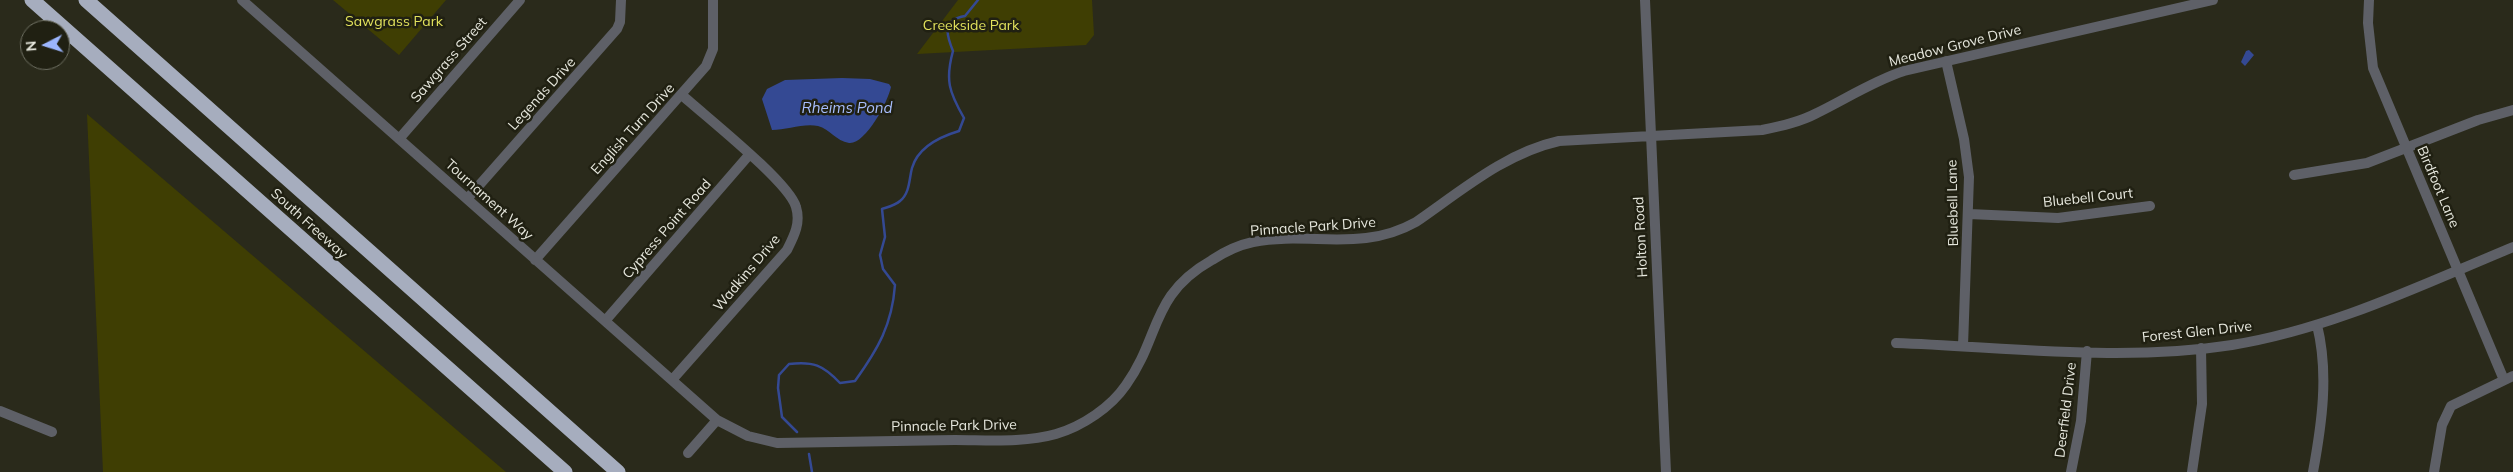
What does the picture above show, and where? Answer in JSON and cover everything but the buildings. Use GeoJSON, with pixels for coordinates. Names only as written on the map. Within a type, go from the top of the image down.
{"type":"FeatureCollection","features":[{"type":"Feature","properties":{"kind":"highway","name":"South Freeway"},"geometry":{"type":"LineString","coordinates":[[32,0],[565,472]]}},
{"type":"Feature","properties":{"kind":"highway","name":"South Freeway"},"geometry":{"type":"LineString","coordinates":[[86,0],[618,472]]}},
{"type":"Feature","properties":{"kind":"street","name":"Tournament Way"},"geometry":{"type":"LineString","coordinates":[[242,0],[717,420]]}},
{"type":"Feature","properties":{"kind":"street","name":"Sawgrass Street"},"geometry":{"type":"LineString","coordinates":[[399,139],[520,0]]}},
{"type":"Feature","properties":{"kind":"street","name":"Legends Drive"},"geometry":{"type":"LineString","coordinates":[[467,199],[617,29],[620,22],[621,0]]}},
{"type":"Feature","properties":{"kind":"street","name":"English Turn Drive"},"geometry":{"type":"LineString","coordinates":[[535,260],[706,66],[712,54],[713,0]]}},
{"type":"Feature","properties":{"kind":"street","name":"Holton Road"},"geometry":{"type":"LineString","coordinates":[[1644,0],[1666,472]]}},
{"type":"Feature","properties":{"kind":"street","name":"Meadow Grove Drive"},"geometry":{"type":"LineString","coordinates":[[1650,136],[1762,130],[1791,124],[1817,113],[1888,76],[2171,4],[2213,0]]}},
{"type":"Feature","properties":{"kind":"street","name":"Birdfoot Lane"},"geometry":{"type":"LineString","coordinates":[[2369,0],[2368,23],[2373,68],[2458,270],[2508,378]]}},
{"type":"Feature","properties":{"kind":"street","name":"Bluebell Lane"},"geometry":{"type":"LineString","coordinates":[[1946,61],[1967,158],[1969,214],[1963,346]]}},
{"type":"Feature","properties":{"kind":"street","name":"Wadkins Drive"},"geometry":{"type":"LineString","coordinates":[[672,380],[787,250],[796,233],[796,206],[790,194],[682,95]]}},
{"type":"Feature","properties":{"kind":"street"},"geometry":{"type":"LineString","coordinates":[[2294,175],[2345,168],[2406,149],[2478,120],[2513,110]]}},
{"type":"Feature","properties":{"kind":"street","name":"Pinnacle Park Drive"},"geometry":{"type":"LineString","coordinates":[[717,420],[748,436],[777,443],[1014,439],[1057,434],[1075,426],[1114,400],[1135,370],[1160,310],[1171,294],[1185,279],[1212,259],[1240,246],[1264,241],[1348,239],[1389,234],[1416,222],[1527,150],[1559,141],[1650,136]]}},
{"type":"Feature","properties":{"kind":"street","name":"Cypress Point Road"},"geometry":{"type":"LineString","coordinates":[[605,321],[749,155]]}},
{"type":"Feature","properties":{"kind":"street","name":"Bluebell Court"},"geometry":{"type":"LineString","coordinates":[[1969,214],[2058,218],[2150,206]]}},
{"type":"Feature","properties":{"kind":"street","name":"Forest Glen Drive"},"geometry":{"type":"LineString","coordinates":[[1896,343],[2087,351],[2164,352],[2263,339],[2317,325],[2391,300],[2513,247]]}},
{"type":"Feature","properties":{"kind":"street"},"geometry":{"type":"LineString","coordinates":[[2312,472],[2320,433],[2324,371],[2322,346],[2317,325]]}},
{"type":"Feature","properties":{"kind":"street"},"geometry":{"type":"LineString","coordinates":[[2192,472],[2202,404],[2201,348]]}},
{"type":"Feature","properties":{"kind":"street","name":"Deerfield Drive"},"geometry":{"type":"LineString","coordinates":[[2071,472],[2081,421],[2087,351]]}},
{"type":"Feature","properties":{"kind":"street"},"geometry":{"type":"LineString","coordinates":[[2434,472],[2442,425],[2452,406],[2508,378]]}},
{"type":"Feature","properties":{"kind":"street"},"geometry":{"type":"LineString","coordinates":[[0,411],[52,432]]}},
{"type":"Feature","properties":{"kind":"street"},"geometry":{"type":"LineString","coordinates":[[688,453],[717,420]]}},
{"type":"Feature","properties":{"kind":"green space","name":"Sawgrass Park"},"geometry":{"type":"Polygon","coordinates":[[[333,0],[446,0],[399,55],[333,0]]]}},
{"type":"Feature","properties":{"kind":"green space","name":"Creekside Park"},"geometry":{"type":"Polygon","coordinates":[[[958,0],[1092,0],[1094,35],[1086,45],[917,54],[958,0]]]}},
{"type":"Feature","properties":{"kind":"green space"},"geometry":{"type":"Polygon","coordinates":[[[87,114],[506,472],[103,472],[87,114]]]}},
{"type":"Feature","properties":{"kind":"water"},"geometry":{"type":"Polygon","coordinates":[[[2249,50],[2254,55],[2245,66],[2241,62],[2246,51],[2249,50]]]}},
{"type":"Feature","properties":{"kind":"water","name":"Rheims Pond"},"geometry":{"type":"Polygon","coordinates":[[[870,79],[889,84],[891,87],[881,112],[862,137],[855,142],[844,142],[826,130],[813,125],[772,130],[762,99],[767,89],[785,80],[870,79]]]}},
{"type":"Feature","properties":{"kind":"waterway"},"geometry":{"type":"LineString","coordinates":[[797,432],[782,417],[778,388],[779,375],[789,364],[805,363],[823,368],[840,383],[855,381],[871,358],[887,325],[895,285],[883,269],[880,255],[885,237],[882,209],[896,204],[906,194],[912,168],[919,154],[930,144],[944,136],[959,131],[964,118],[950,86],[949,70],[953,51],[948,29],[952,21],[965,16],[978,0]]}},
{"type":"Feature","properties":{"kind":"waterway"},"geometry":{"type":"LineString","coordinates":[[809,454],[812,472]]}}]}
